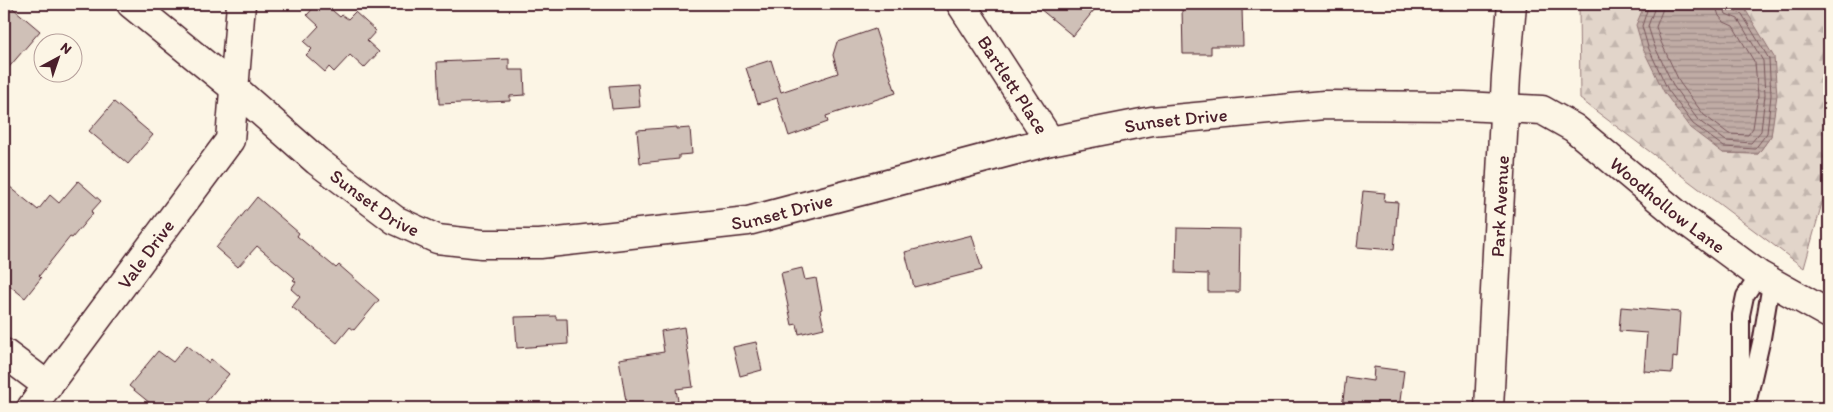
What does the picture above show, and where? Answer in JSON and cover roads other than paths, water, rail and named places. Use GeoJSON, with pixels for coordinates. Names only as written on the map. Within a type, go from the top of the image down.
{"type":"FeatureCollection","features":[{"type":"Feature","properties":{"kind":"street","name":"Sunset Drive"},"geometry":{"type":"LineString","coordinates":[[131,4],[234,88],[317,160],[395,220],[436,239],[482,244],[540,244],[748,221],[1050,141],[1152,120],[1324,105],[1505,108]]}},
{"type":"Feature","properties":{"kind":"street","name":"Vale Drive"},"geometry":{"type":"LineString","coordinates":[[31,408],[230,140],[241,4]]}},
{"type":"Feature","properties":{"kind":"street","name":"Bartlett Place"},"geometry":{"type":"LineString","coordinates":[[961,4],[1050,141]]}},
{"type":"Feature","properties":{"kind":"street","name":"Park Avenue"},"geometry":{"type":"LineString","coordinates":[[1489,408],[1498,215],[1512,4]]}},
{"type":"Feature","properties":{"kind":"street","name":"Woodhollow Lane"},"geometry":{"type":"LineString","coordinates":[[1505,108],[1542,110],[1574,128],[1678,215],[1765,279],[1829,314]]}},
{"type":"Feature","properties":{"kind":"street"},"geometry":{"type":"LineString","coordinates":[[4,353],[48,386]]}},
{"type":"Feature","properties":{"kind":"lane"},"geometry":{"type":"LineString","coordinates":[[1741,408],[1741,315],[1745,296],[1765,279]]}},
{"type":"Feature","properties":{"kind":"lane"},"geometry":{"type":"LineString","coordinates":[[1746,408],[1762,338],[1765,279]]}},
{"type":"Feature","properties":{"kind":"water"},"geometry":{"type":"Polygon","coordinates":[[[1648,4],[1725,4],[1745,9],[1774,57],[1777,95],[1771,136],[1758,154],[1723,153],[1690,128],[1664,92],[1643,49],[1636,25],[1644,6],[1648,4]]]}}]}
